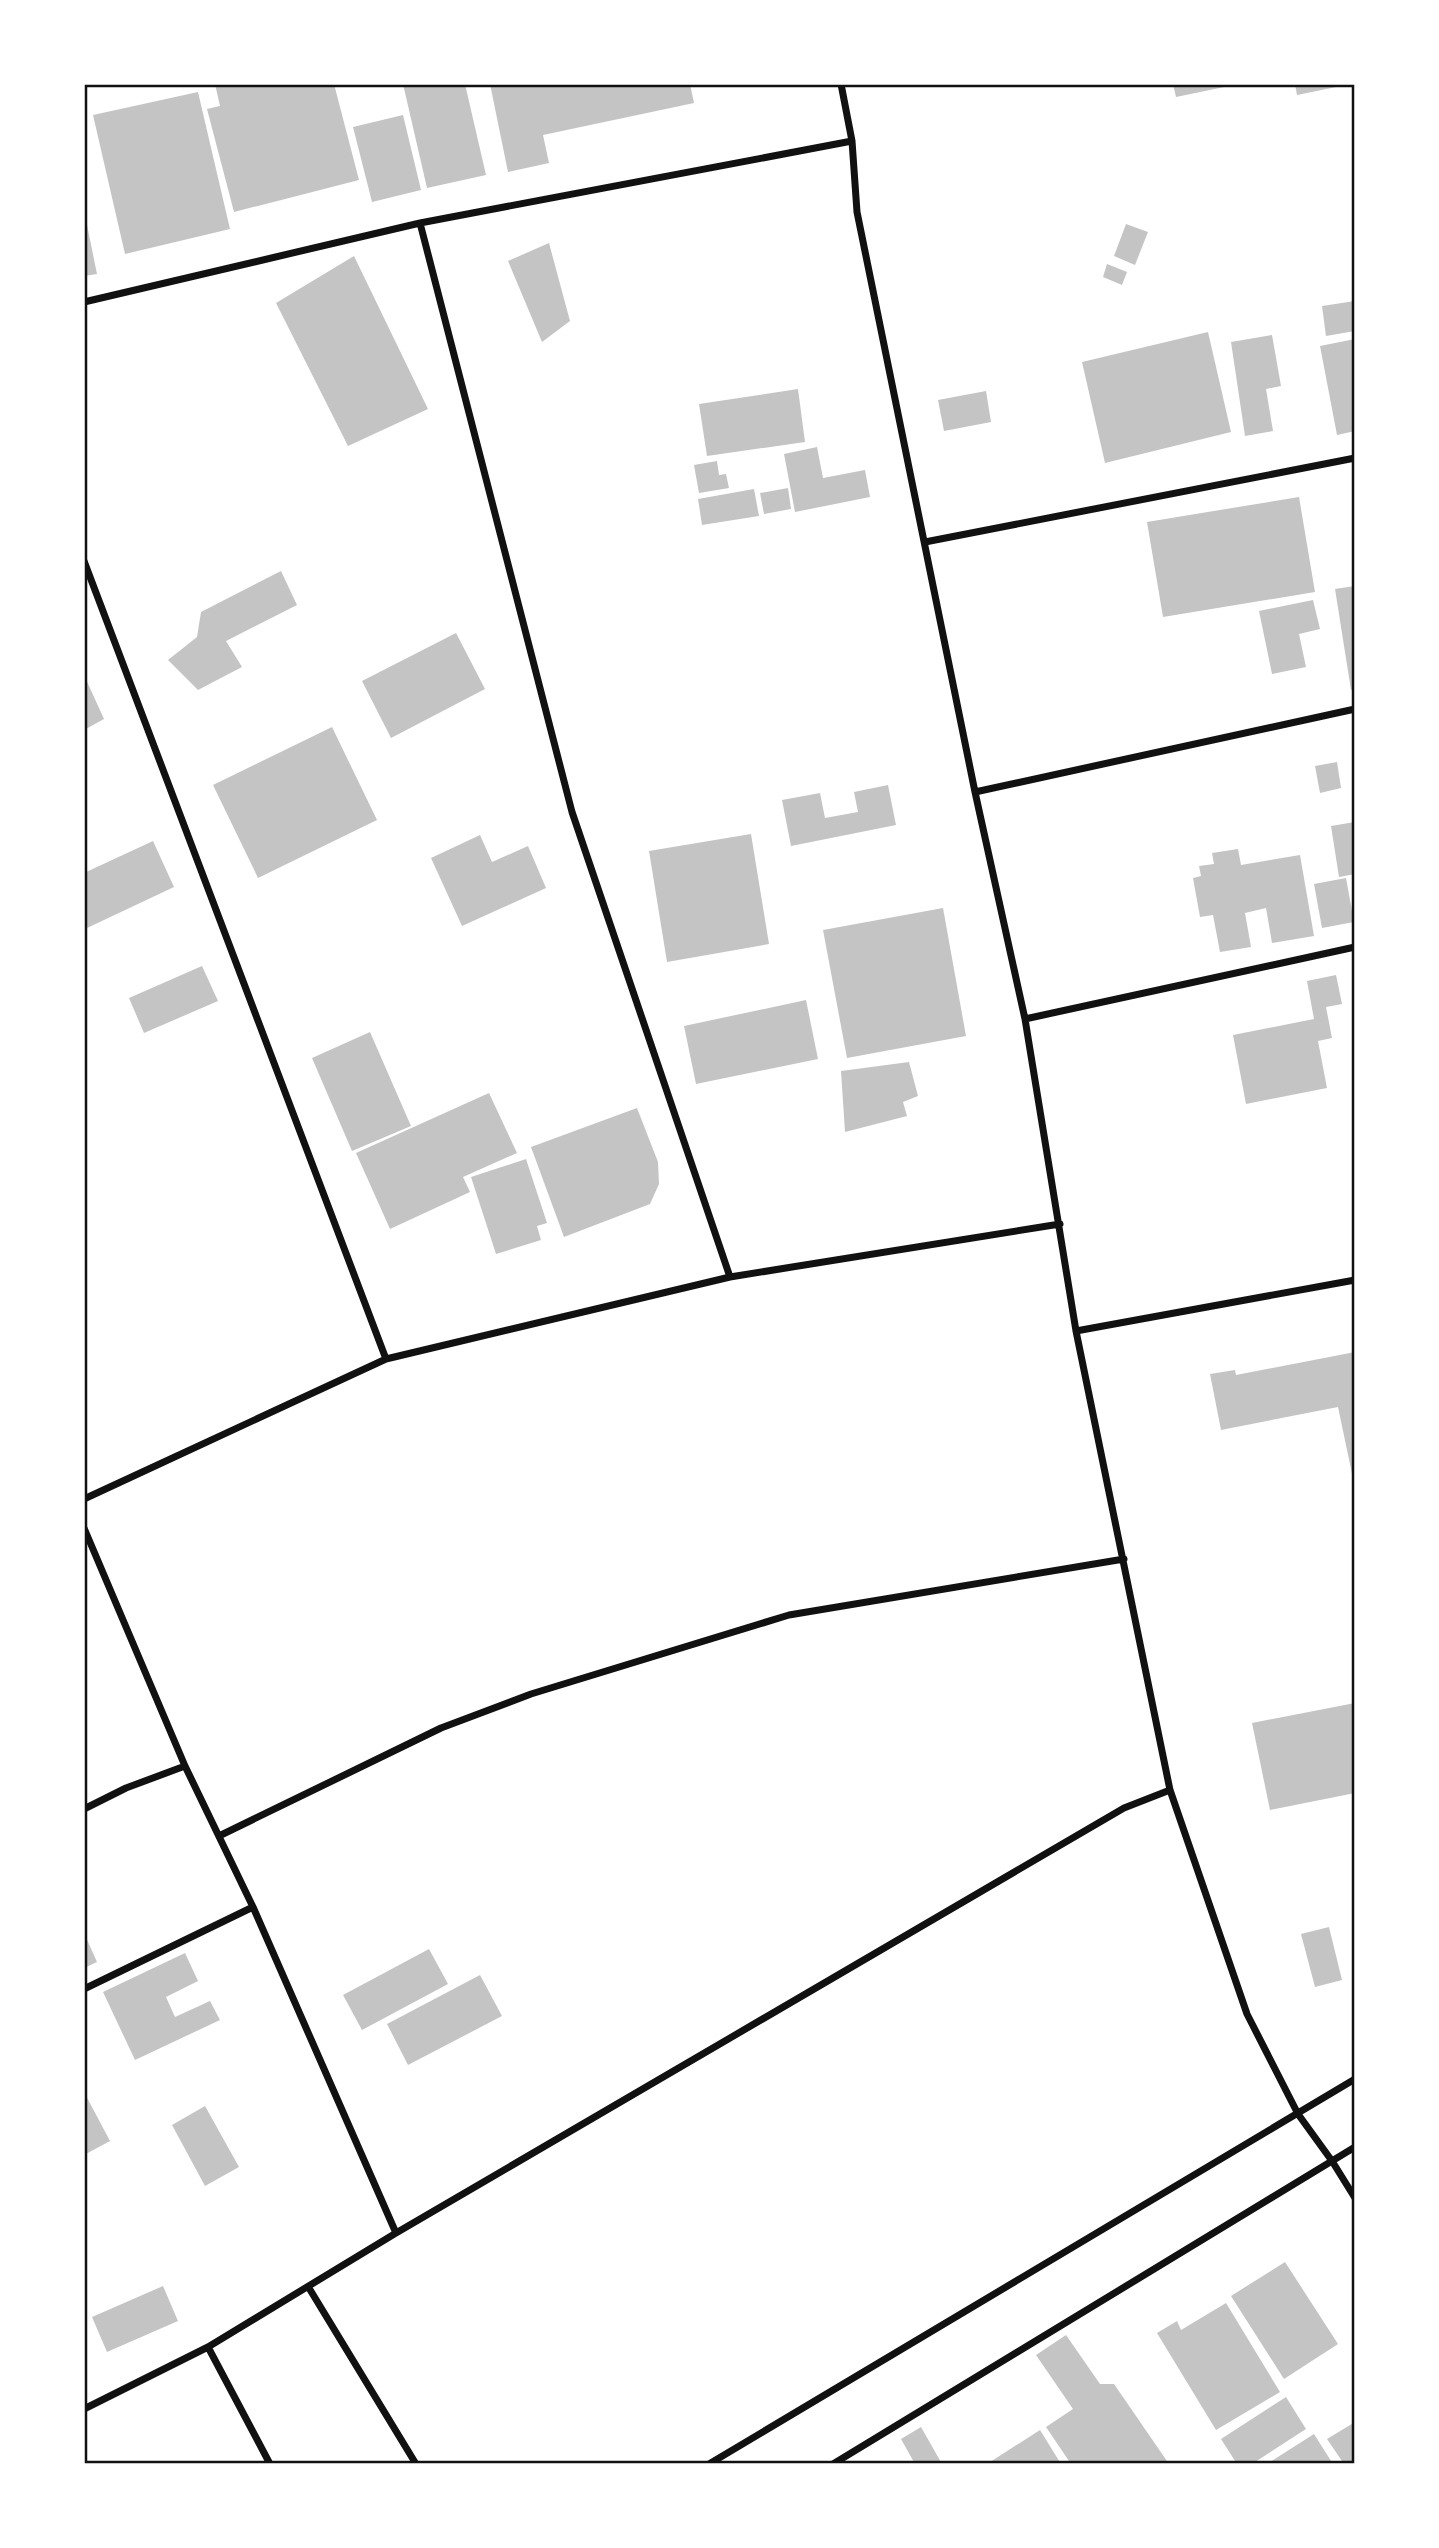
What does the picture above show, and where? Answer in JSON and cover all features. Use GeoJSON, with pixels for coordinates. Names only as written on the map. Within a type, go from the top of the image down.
{"type":"FeatureCollection","features":[{"type":"Feature","properties":{"kind":"street"},"geometry":{"type":"LineString","coordinates":[[841,84],[852,141],[858,212],[975,792],[1025,1020],[1076,1331],[1170,1790],[1247,2014],[1297,2114],[1355,2198]]}},
{"type":"Feature","properties":{"kind":"street"},"geometry":{"type":"LineString","coordinates":[[84,302],[421,223],[852,141]]}},
{"type":"Feature","properties":{"kind":"street"},"geometry":{"type":"LineString","coordinates":[[421,223],[572,812],[730,1276]]}},
{"type":"Feature","properties":{"kind":"street"},"geometry":{"type":"LineString","coordinates":[[925,542],[1355,458]]}},
{"type":"Feature","properties":{"kind":"street"},"geometry":{"type":"LineString","coordinates":[[84,561],[386,1359]]}},
{"type":"Feature","properties":{"kind":"street"},"geometry":{"type":"LineString","coordinates":[[975,792],[1355,709]]}},
{"type":"Feature","properties":{"kind":"street"},"geometry":{"type":"LineString","coordinates":[[1025,1020],[1355,947]]}},
{"type":"Feature","properties":{"kind":"street"},"geometry":{"type":"LineString","coordinates":[[84,1499],[386,1359],[730,1276],[1060,1224]]}},
{"type":"Feature","properties":{"kind":"street"},"geometry":{"type":"LineString","coordinates":[[1076,1331],[1355,1280]]}},
{"type":"Feature","properties":{"kind":"street"},"geometry":{"type":"LineString","coordinates":[[84,1528],[185,1766],[253,1906],[396,2233]]}},
{"type":"Feature","properties":{"kind":"street"},"geometry":{"type":"LineString","coordinates":[[219,1836],[440,1728],[531,1695],[789,1615],[1124,1559]]}},
{"type":"Feature","properties":{"kind":"street"},"geometry":{"type":"LineString","coordinates":[[84,1808],[126,1788],[185,1766]]}},
{"type":"Feature","properties":{"kind":"street"},"geometry":{"type":"LineString","coordinates":[[84,2409],[208,2347],[396,2233],[1124,1808],[1170,1790]]}},
{"type":"Feature","properties":{"kind":"street"},"geometry":{"type":"LineString","coordinates":[[84,1989],[253,1906]]}},
{"type":"Feature","properties":{"kind":"street"},"geometry":{"type":"LineString","coordinates":[[709,2464],[1355,2079]]}},
{"type":"Feature","properties":{"kind":"street"},"geometry":{"type":"LineString","coordinates":[[833,2464],[1355,2147]]}},
{"type":"Feature","properties":{"kind":"street"},"geometry":{"type":"LineString","coordinates":[[309,2288],[416,2464]]}},
{"type":"Feature","properties":{"kind":"street"},"geometry":{"type":"LineString","coordinates":[[208,2347],[270,2464]]}},
{"type":"Feature","properties":{"kind":"building"},"geometry":{"type":"Polygon","coordinates":[[[215,84],[334,84],[359,180],[234,212],[207,109],[220,106],[215,84]]]}},
{"type":"Feature","properties":{"kind":"building"},"geometry":{"type":"Polygon","coordinates":[[[403,84],[465,84],[486,175],[427,188],[403,84]]]}},
{"type":"Feature","properties":{"kind":"building"},"geometry":{"type":"Polygon","coordinates":[[[490,84],[690,84],[694,103],[543,135],[549,163],[508,172],[490,84]]]}},
{"type":"Feature","properties":{"kind":"building"},"geometry":{"type":"Polygon","coordinates":[[[1173,84],[1233,84],[1234,85],[1176,97],[1173,84]]]}},
{"type":"Feature","properties":{"kind":"building"},"geometry":{"type":"Polygon","coordinates":[[[1295,84],[1346,84],[1346,85],[1297,95],[1295,84]]]}},
{"type":"Feature","properties":{"kind":"building"},"geometry":{"type":"Polygon","coordinates":[[[198,92],[230,229],[125,254],[93,115],[198,92]]]}},
{"type":"Feature","properties":{"kind":"building"},"geometry":{"type":"Polygon","coordinates":[[[403,115],[421,190],[372,202],[353,127],[403,115]]]}},
{"type":"Feature","properties":{"kind":"building"},"geometry":{"type":"Polygon","coordinates":[[[84,216],[97,274],[84,276],[84,216]]]}},
{"type":"Feature","properties":{"kind":"building"},"geometry":{"type":"Polygon","coordinates":[[[1126,224],[1148,232],[1135,265],[1114,256],[1126,224]]]}},
{"type":"Feature","properties":{"kind":"building"},"geometry":{"type":"Polygon","coordinates":[[[549,243],[570,321],[542,342],[508,261],[549,243]]]}},
{"type":"Feature","properties":{"kind":"building"},"geometry":{"type":"Polygon","coordinates":[[[354,256],[428,409],[348,446],[276,303],[354,256]]]}},
{"type":"Feature","properties":{"kind":"building"},"geometry":{"type":"Polygon","coordinates":[[[1107,264],[1127,272],[1122,285],[1103,277],[1107,264]]]}},
{"type":"Feature","properties":{"kind":"building"},"geometry":{"type":"Polygon","coordinates":[[[1355,301],[1355,331],[1326,336],[1322,306],[1355,301]]]}},
{"type":"Feature","properties":{"kind":"building"},"geometry":{"type":"Polygon","coordinates":[[[1208,332],[1231,432],[1105,463],[1082,362],[1208,332]]]}},
{"type":"Feature","properties":{"kind":"building"},"geometry":{"type":"Polygon","coordinates":[[[1272,335],[1281,386],[1266,389],[1273,431],[1245,436],[1231,342],[1272,335]]]}},
{"type":"Feature","properties":{"kind":"building"},"geometry":{"type":"Polygon","coordinates":[[[1355,339],[1355,431],[1337,435],[1320,346],[1355,339]]]}},
{"type":"Feature","properties":{"kind":"building"},"geometry":{"type":"Polygon","coordinates":[[[798,389],[805,442],[707,456],[699,404],[798,389]]]}},
{"type":"Feature","properties":{"kind":"building"},"geometry":{"type":"Polygon","coordinates":[[[986,391],[991,422],[944,431],[938,400],[986,391]]]}},
{"type":"Feature","properties":{"kind":"building"},"geometry":{"type":"Polygon","coordinates":[[[817,447],[823,478],[865,470],[870,497],[795,512],[784,454],[817,447]]]}},
{"type":"Feature","properties":{"kind":"building"},"geometry":{"type":"Polygon","coordinates":[[[717,461],[719,475],[726,474],[729,488],[699,493],[694,465],[717,461]]]}},
{"type":"Feature","properties":{"kind":"building"},"geometry":{"type":"Polygon","coordinates":[[[788,488],[791,509],[764,514],[760,493],[788,488]]]}},
{"type":"Feature","properties":{"kind":"building"},"geometry":{"type":"Polygon","coordinates":[[[754,489],[759,516],[702,525],[698,499],[754,489]]]}},
{"type":"Feature","properties":{"kind":"building"},"geometry":{"type":"Polygon","coordinates":[[[1299,497],[1315,592],[1163,617],[1147,522],[1299,497]]]}},
{"type":"Feature","properties":{"kind":"building"},"geometry":{"type":"Polygon","coordinates":[[[281,571],[297,605],[226,641],[242,667],[198,690],[168,660],[197,637],[201,612],[281,571]]]}},
{"type":"Feature","properties":{"kind":"building"},"geometry":{"type":"Polygon","coordinates":[[[1355,586],[1355,689],[1351,690],[1335,589],[1355,586]]]}},
{"type":"Feature","properties":{"kind":"building"},"geometry":{"type":"Polygon","coordinates":[[[1313,600],[1320,629],[1299,634],[1306,667],[1272,674],[1259,611],[1313,600]]]}},
{"type":"Feature","properties":{"kind":"building"},"geometry":{"type":"Polygon","coordinates":[[[456,633],[485,689],[391,738],[362,681],[456,633]]]}},
{"type":"Feature","properties":{"kind":"building"},"geometry":{"type":"Polygon","coordinates":[[[84,675],[104,719],[84,730],[84,675]]]}},
{"type":"Feature","properties":{"kind":"building"},"geometry":{"type":"Polygon","coordinates":[[[332,727],[377,820],[258,878],[213,785],[332,727]]]}},
{"type":"Feature","properties":{"kind":"building"},"geometry":{"type":"Polygon","coordinates":[[[1337,762],[1341,788],[1320,793],[1315,766],[1337,762]]]}},
{"type":"Feature","properties":{"kind":"building"},"geometry":{"type":"Polygon","coordinates":[[[888,785],[896,825],[791,846],[782,800],[820,793],[825,818],[858,812],[854,792],[888,785]]]}},
{"type":"Feature","properties":{"kind":"building"},"geometry":{"type":"Polygon","coordinates":[[[1355,822],[1355,874],[1339,877],[1331,826],[1355,822]]]}},
{"type":"Feature","properties":{"kind":"building"},"geometry":{"type":"Polygon","coordinates":[[[751,834],[769,944],[667,962],[649,851],[751,834]]]}},
{"type":"Feature","properties":{"kind":"building"},"geometry":{"type":"Polygon","coordinates":[[[480,835],[492,862],[528,846],[546,888],[462,926],[431,858],[480,835]]]}},
{"type":"Feature","properties":{"kind":"building"},"geometry":{"type":"Polygon","coordinates":[[[153,841],[174,887],[87,928],[84,921],[84,873],[153,841]]]}},
{"type":"Feature","properties":{"kind":"building"},"geometry":{"type":"Polygon","coordinates":[[[1238,849],[1241,865],[1300,855],[1314,936],[1272,943],[1266,908],[1245,913],[1251,947],[1220,952],[1213,915],[1200,917],[1193,878],[1201,876],[1199,866],[1214,864],[1212,853],[1238,849]]]}},
{"type":"Feature","properties":{"kind":"building"},"geometry":{"type":"Polygon","coordinates":[[[1346,878],[1354,922],[1322,928],[1314,884],[1346,878]]]}},
{"type":"Feature","properties":{"kind":"building"},"geometry":{"type":"Polygon","coordinates":[[[943,908],[966,1036],[847,1058],[823,930],[943,908]]]}},
{"type":"Feature","properties":{"kind":"building"},"geometry":{"type":"Polygon","coordinates":[[[202,966],[218,1001],[144,1033],[129,998],[202,966]]]}},
{"type":"Feature","properties":{"kind":"building"},"geometry":{"type":"Polygon","coordinates":[[[1336,975],[1342,1004],[1326,1007],[1332,1038],[1318,1041],[1327,1088],[1246,1104],[1233,1035],[1314,1019],[1307,981],[1336,975]]]}},
{"type":"Feature","properties":{"kind":"building"},"geometry":{"type":"Polygon","coordinates":[[[806,1000],[818,1059],[696,1084],[684,1026],[806,1000]]]}},
{"type":"Feature","properties":{"kind":"building"},"geometry":{"type":"Polygon","coordinates":[[[370,1032],[411,1126],[352,1151],[312,1058],[370,1032]]]}},
{"type":"Feature","properties":{"kind":"building"},"geometry":{"type":"Polygon","coordinates":[[[909,1062],[918,1096],[903,1102],[907,1116],[845,1132],[841,1071],[909,1062]]]}},
{"type":"Feature","properties":{"kind":"building"},"geometry":{"type":"Polygon","coordinates":[[[489,1093],[517,1153],[463,1177],[470,1192],[390,1229],[356,1153],[489,1093]]]}},
{"type":"Feature","properties":{"kind":"building"},"geometry":{"type":"Polygon","coordinates":[[[637,1108],[658,1162],[659,1184],[650,1204],[564,1237],[531,1147],[637,1108]]]}},
{"type":"Feature","properties":{"kind":"building"},"geometry":{"type":"Polygon","coordinates":[[[526,1159],[547,1223],[537,1226],[541,1240],[496,1254],[471,1177],[526,1159]]]}},
{"type":"Feature","properties":{"kind":"building"},"geometry":{"type":"Polygon","coordinates":[[[1355,1352],[1355,1488],[1338,1407],[1221,1430],[1210,1374],[1235,1370],[1236,1375],[1355,1352]]]}},
{"type":"Feature","properties":{"kind":"building"},"geometry":{"type":"Polygon","coordinates":[[[1355,1703],[1355,1793],[1270,1810],[1252,1723],[1355,1703]]]}},
{"type":"Feature","properties":{"kind":"building"},"geometry":{"type":"Polygon","coordinates":[[[1329,1927],[1342,1980],[1315,1987],[1301,1934],[1329,1927]]]}},
{"type":"Feature","properties":{"kind":"building"},"geometry":{"type":"Polygon","coordinates":[[[84,1933],[97,1962],[84,1968],[84,1933]]]}},
{"type":"Feature","properties":{"kind":"building"},"geometry":{"type":"Polygon","coordinates":[[[429,1949],[448,1984],[362,2030],[343,1995],[429,1949]]]}},
{"type":"Feature","properties":{"kind":"building"},"geometry":{"type":"Polygon","coordinates":[[[185,1953],[198,1981],[166,1997],[175,2017],[210,2001],[220,2020],[135,2060],[103,1992],[185,1953]]]}},
{"type":"Feature","properties":{"kind":"building"},"geometry":{"type":"Polygon","coordinates":[[[480,1975],[502,2016],[408,2065],[387,2024],[480,1975]]]}},
{"type":"Feature","properties":{"kind":"building"},"geometry":{"type":"Polygon","coordinates":[[[84,2092],[110,2141],[84,2155],[84,2092]]]}},
{"type":"Feature","properties":{"kind":"building"},"geometry":{"type":"Polygon","coordinates":[[[205,2106],[239,2167],[205,2186],[172,2125],[205,2106]]]}},
{"type":"Feature","properties":{"kind":"building"},"geometry":{"type":"Polygon","coordinates":[[[1285,2262],[1338,2344],[1284,2379],[1231,2296],[1285,2262]]]}},
{"type":"Feature","properties":{"kind":"building"},"geometry":{"type":"Polygon","coordinates":[[[163,2286],[178,2321],[107,2352],[92,2317],[163,2286]]]}},
{"type":"Feature","properties":{"kind":"building"},"geometry":{"type":"Polygon","coordinates":[[[1226,2303],[1280,2392],[1216,2430],[1157,2333],[1177,2321],[1181,2330],[1226,2303]]]}},
{"type":"Feature","properties":{"kind":"building"},"geometry":{"type":"Polygon","coordinates":[[[1066,2335],[1100,2384],[1114,2384],[1169,2464],[1071,2464],[1046,2427],[1073,2409],[1036,2355],[1066,2335]]]}},
{"type":"Feature","properties":{"kind":"building"},"geometry":{"type":"Polygon","coordinates":[[[1286,2397],[1306,2429],[1252,2464],[1237,2464],[1221,2439],[1286,2397]]]}},
{"type":"Feature","properties":{"kind":"building"},"geometry":{"type":"Polygon","coordinates":[[[1355,2422],[1355,2464],[1344,2464],[1327,2439],[1355,2422]]]}},
{"type":"Feature","properties":{"kind":"building"},"geometry":{"type":"Polygon","coordinates":[[[921,2427],[942,2464],[915,2464],[901,2439],[921,2427]]]}},
{"type":"Feature","properties":{"kind":"building"},"geometry":{"type":"Polygon","coordinates":[[[1040,2430],[1061,2464],[987,2464],[1040,2430]]]}},
{"type":"Feature","properties":{"kind":"building"},"geometry":{"type":"Polygon","coordinates":[[[1314,2434],[1333,2464],[1267,2464],[1314,2434]]]}}]}
